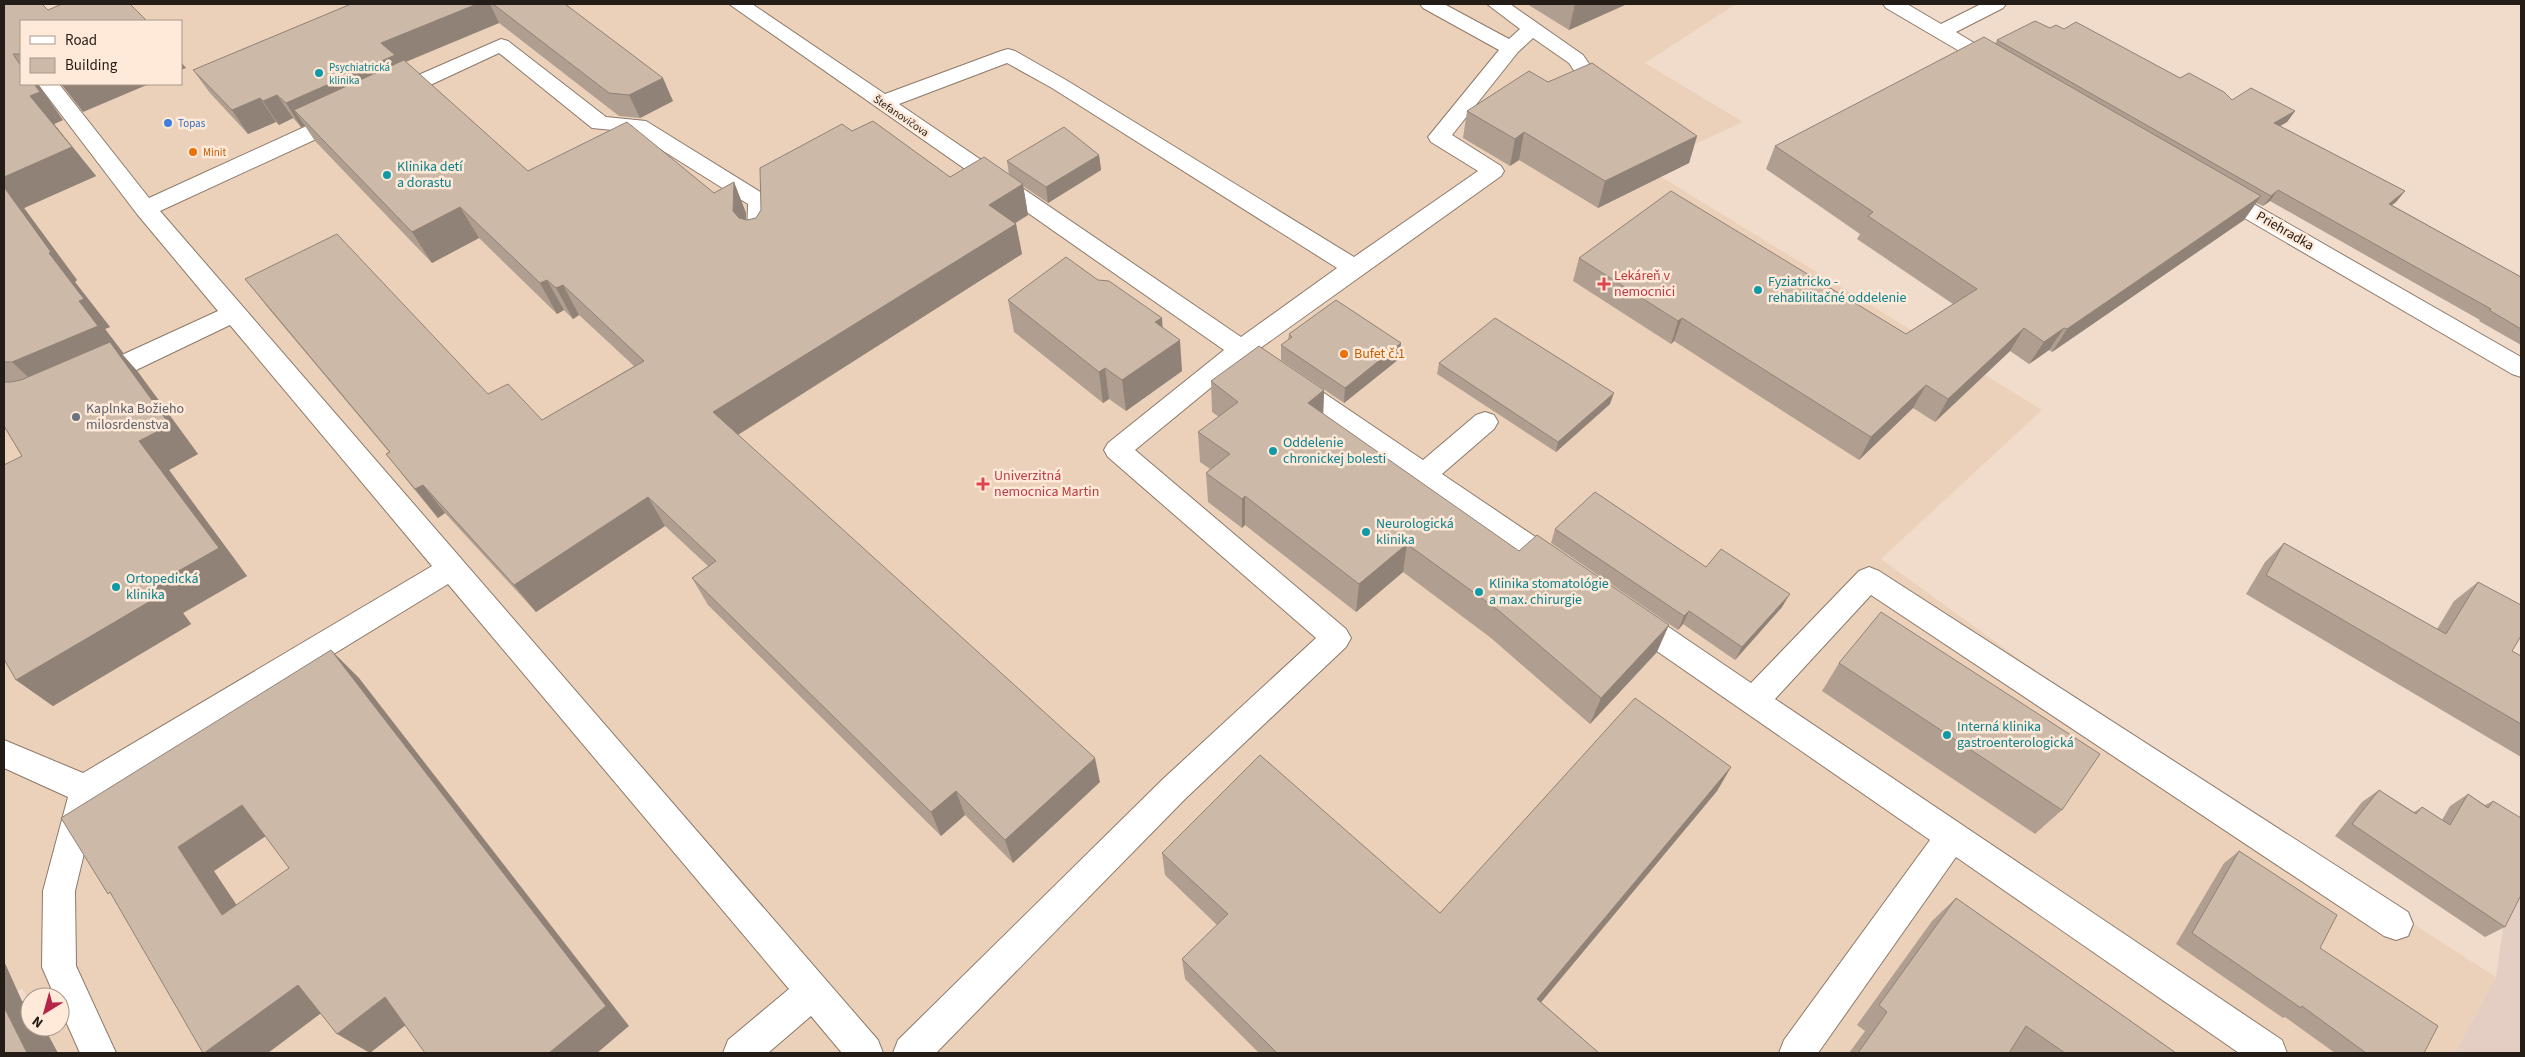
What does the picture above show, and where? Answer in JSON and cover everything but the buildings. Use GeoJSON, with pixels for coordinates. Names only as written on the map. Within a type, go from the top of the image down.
{"type":"FeatureCollection","features":[{"type":"Feature","properties":{"kind":"street","name":"Štefanovičova"},"geometry":{"type":"LineString","coordinates":[[739,4],[1580,582]]}},
{"type":"Feature","properties":{"kind":"street"},"geometry":{"type":"LineString","coordinates":[[1430,4],[1511,48]]}},
{"type":"Feature","properties":{"kind":"street"},"geometry":{"type":"LineString","coordinates":[[1497,4],[1576,59],[1588,77]]}},
{"type":"Feature","properties":{"kind":"street"},"geometry":{"type":"LineString","coordinates":[[1893,4],[2018,77]]}},
{"type":"Feature","properties":{"kind":"street"},"geometry":{"type":"LineString","coordinates":[[1941,32],[1996,4]]}},
{"type":"Feature","properties":{"kind":"street"},"geometry":{"type":"LineString","coordinates":[[911,1053],[1174,789],[1336,638],[1117,450],[1241,349],[1493,171],[1439,137],[1511,48],[1532,29]]}},
{"type":"Feature","properties":{"kind":"street"},"geometry":{"type":"LineString","coordinates":[[145,209],[501,45],[600,123],[638,126],[759,201],[759,241]]}},
{"type":"Feature","properties":{"kind":"street"},"geometry":{"type":"LineString","coordinates":[[882,103],[1008,55],[1059,84],[1354,268]]}},
{"type":"Feature","properties":{"kind":"street"},"geometry":{"type":"LineString","coordinates":[[49,85],[145,209],[233,314],[865,1053]]}},
{"type":"Feature","properties":{"kind":"street","name":"Priehradka"},"geometry":{"type":"LineString","coordinates":[[2197,180],[2521,368]]}},
{"type":"Feature","properties":{"kind":"street"},"geometry":{"type":"LineString","coordinates":[[76,386],[144,358],[233,314]]}},
{"type":"Feature","properties":{"kind":"street"},"geometry":{"type":"LineString","coordinates":[[1424,474],[1485,422]]}},
{"type":"Feature","properties":{"kind":"street"},"geometry":{"type":"LineString","coordinates":[[98,1053],[59,967],[59,891],[85,789],[450,569]]}},
{"type":"Feature","properties":{"kind":"street"},"geometry":{"type":"LineString","coordinates":[[1753,701],[1869,579],[2396,924]]}},
{"type":"Feature","properties":{"kind":"street"},"geometry":{"type":"LineString","coordinates":[[1613,605],[2269,1053]]}},
{"type":"Feature","properties":{"kind":"street"},"geometry":{"type":"LineString","coordinates":[[4,754],[85,789]]}},
{"type":"Feature","properties":{"kind":"street"},"geometry":{"type":"LineString","coordinates":[[1797,1053],[1951,837]]}},
{"type":"Feature","properties":{"kind":"street"},"geometry":{"type":"LineString","coordinates":[[741,1053],[812,992]]}},
{"type":"Feature","properties":{"kind":"shaded area","name":"Univerzitná nemocnica Martin"},"geometry":{"type":"Polygon","coordinates":[[[92,4],[1736,4],[1645,63],[1743,122],[1645,167],[2042,410],[1881,559],[2160,761],[2496,977],[2455,1053],[58,1053],[49,1037],[70,1037],[70,987],[20,987],[20,989],[4,1000],[4,16],[92,4]]]}},
{"type":"Feature","properties":{"kind":"shaded area"},"geometry":{"type":"Polygon","coordinates":[[[2521,802],[2521,1053],[2455,1053],[2496,977],[2521,802]]]}},
{"type":"Feature","properties":{"kind":"place","name":"Psychiatrická klinika"},"geometry":{"type":"Point","coordinates":[319,73]}},
{"type":"Feature","properties":{"kind":"place","name":"Topas"},"geometry":{"type":"Point","coordinates":[168,123]}},
{"type":"Feature","properties":{"kind":"place","name":"Minit"},"geometry":{"type":"Point","coordinates":[193,152]}},
{"type":"Feature","properties":{"kind":"place","name":"Klinika detí a dorastu"},"geometry":{"type":"Point","coordinates":[387,175]}},
{"type":"Feature","properties":{"kind":"place","name":"Lekáreň v nemocnici"},"geometry":{"type":"Point","coordinates":[1604,284]}},
{"type":"Feature","properties":{"kind":"place","name":"Fyziatricko - rehabilitačné oddelenie"},"geometry":{"type":"Point","coordinates":[1758,290]}},
{"type":"Feature","properties":{"kind":"place","name":"Bufet č.1"},"geometry":{"type":"Point","coordinates":[1344,354]}},
{"type":"Feature","properties":{"kind":"place","name":"Kaplnka Božieho milosrdenstva"},"geometry":{"type":"Point","coordinates":[76,417]}},
{"type":"Feature","properties":{"kind":"place","name":"Oddelenie chronickej bolesti"},"geometry":{"type":"Point","coordinates":[1273,451]}},
{"type":"Feature","properties":{"kind":"place","name":"Univerzitná nemocnica Martin"},"geometry":{"type":"Point","coordinates":[983,484]}},
{"type":"Feature","properties":{"kind":"place","name":"Neurologická klinika"},"geometry":{"type":"Point","coordinates":[1366,532]}},
{"type":"Feature","properties":{"kind":"place","name":"Ortopedická klinika"},"geometry":{"type":"Point","coordinates":[116,587]}},
{"type":"Feature","properties":{"kind":"place","name":"Klinika stomatológie a max. chirurgie"},"geometry":{"type":"Point","coordinates":[1479,592]}},
{"type":"Feature","properties":{"kind":"place","name":"Interná klinika gastroenterologická"},"geometry":{"type":"Point","coordinates":[1947,735]}}]}
